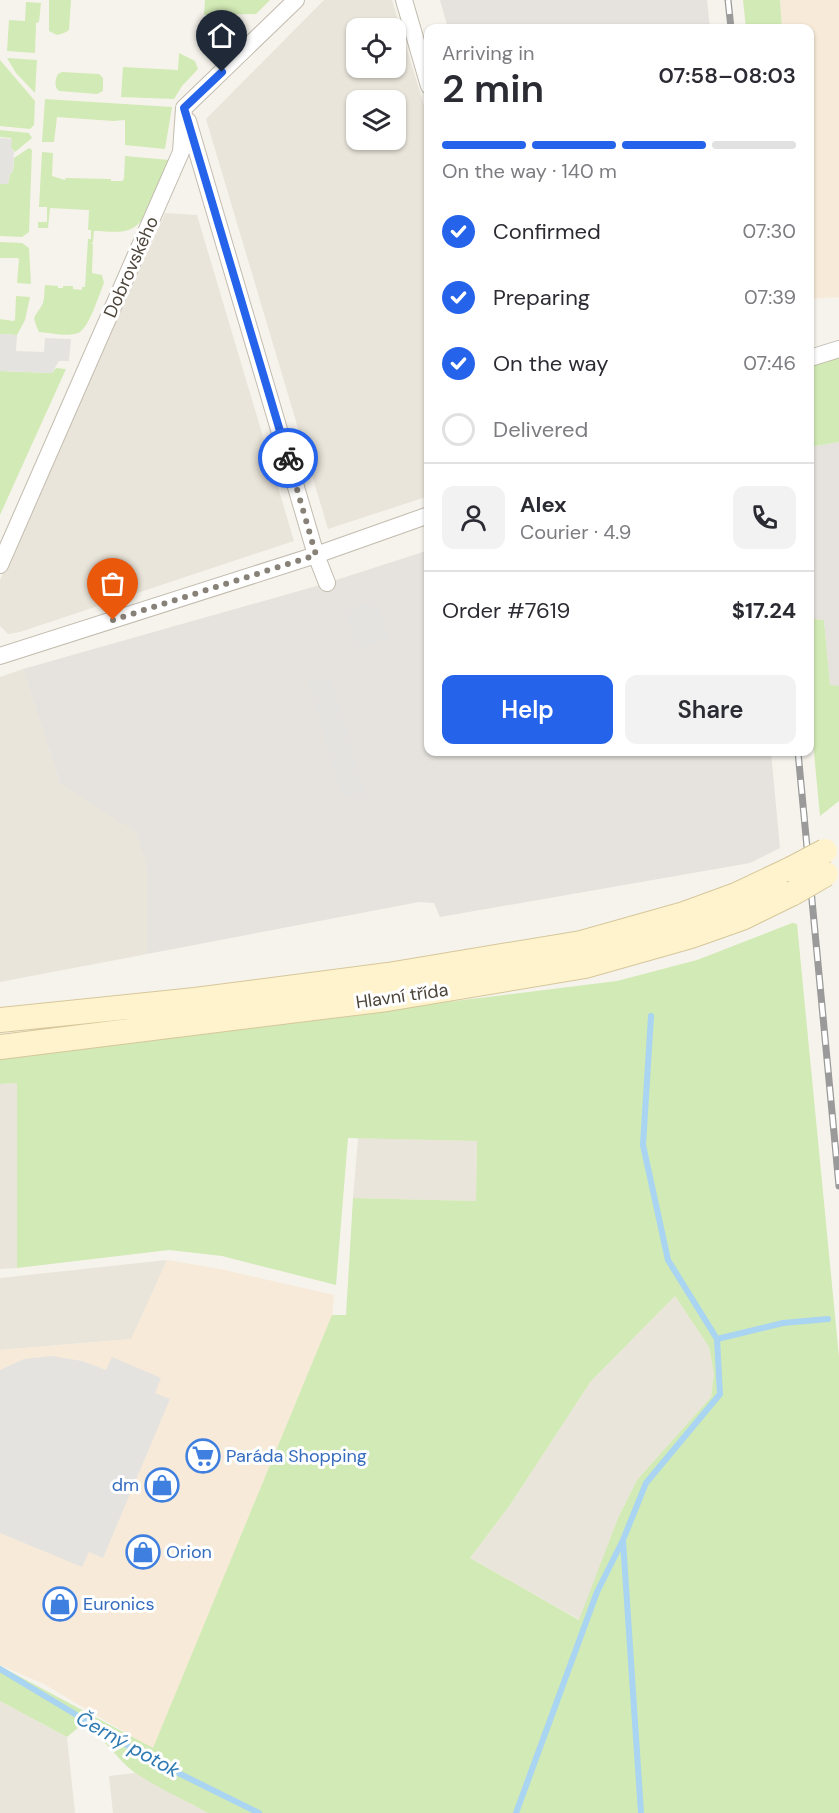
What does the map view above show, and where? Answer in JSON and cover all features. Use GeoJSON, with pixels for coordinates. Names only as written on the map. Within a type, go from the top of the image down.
{"type":"FeatureCollection","features":[{"type":"Feature","properties":{"kind":"main road","name":"Hlavní třída"},"geometry":{"type":"LineString","coordinates":[[2,1018],[195,1000],[388,975],[581,943],[684,914],[736,895],[790,869],[832,859]]}},
{"type":"Feature","properties":{"kind":"main road","name":"Hlavní třída"},"geometry":{"type":"LineString","coordinates":[[0,1047],[387,999],[585,966],[691,936],[742,918],[793,893],[832,859]]}},
{"type":"Feature","properties":{"kind":"street"},"geometry":{"type":"LineString","coordinates":[[296,0],[184,108],[316,555],[327,583]]}},
{"type":"Feature","properties":{"kind":"street"},"geometry":{"type":"LineString","coordinates":[[404,0],[424,69]]}},
{"type":"Feature","properties":{"kind":"street","name":"Dobrovského"},"geometry":{"type":"LineString","coordinates":[[0,566],[181,152],[184,108]]}},
{"type":"Feature","properties":{"kind":"street"},"geometry":{"type":"LineString","coordinates":[[814,357],[839,349]]}},
{"type":"Feature","properties":{"kind":"street"},"geometry":{"type":"LineString","coordinates":[[0,656],[316,555],[424,517]]}},
{"type":"Feature","properties":{"kind":"shaded area"},"geometry":{"type":"Polygon","coordinates":[[[324,0],[392,0],[397,18],[346,18],[346,78],[406,78],[406,46],[424,106],[424,498],[328,529],[206,119],[324,0]]]}},
{"type":"Feature","properties":{"kind":"shaded area"},"geometry":{"type":"Polygon","coordinates":[[[440,0],[707,0],[710,24],[447,24],[440,0]]]}},
{"type":"Feature","properties":{"kind":"shaded area"},"geometry":{"type":"Polygon","coordinates":[[[780,0],[839,0],[839,297],[814,299],[814,24],[782,24],[780,0]]]}},
{"type":"Feature","properties":{"kind":"shaded area"},"geometry":{"type":"Polygon","coordinates":[[[0,138],[12,139],[13,171],[8,184],[0,184],[0,138]]]}},
{"type":"Feature","properties":{"kind":"shaded area"},"geometry":{"type":"Polygon","coordinates":[[[165,213],[197,215],[294,541],[20,632],[8,634],[0,626],[0,580],[165,213]]]}},
{"type":"Feature","properties":{"kind":"shaded area"},"geometry":{"type":"Polygon","coordinates":[[[0,334],[17,335],[16,351],[44,352],[45,338],[71,339],[69,361],[59,361],[52,373],[0,371],[0,334]]]}},
{"type":"Feature","properties":{"kind":"shaded area"},"geometry":{"type":"Polygon","coordinates":[[[839,442],[839,686],[830,686],[824,620],[814,619],[814,446],[839,442]]]}},
{"type":"Feature","properties":{"kind":"shaded area"},"geometry":{"type":"Polygon","coordinates":[[[424,552],[424,756],[771,756],[780,848],[750,863],[440,917],[434,903],[419,902],[147,954],[147,865],[135,831],[60,784],[23,669],[327,583],[424,552]]]}},
{"type":"Feature","properties":{"kind":"shaded area"},"geometry":{"type":"Polygon","coordinates":[[[377,599],[390,639],[356,650],[344,610],[377,599]]]}},
{"type":"Feature","properties":{"kind":"shaded area"},"geometry":{"type":"Polygon","coordinates":[[[23,669],[60,784],[135,830],[147,865],[147,954],[0,982],[0,677],[23,669]]]}},
{"type":"Feature","properties":{"kind":"shaded area"},"geometry":{"type":"Polygon","coordinates":[[[307,677],[332,680],[367,799],[341,796],[307,677]]]}},
{"type":"Feature","properties":{"kind":"shaded area"},"geometry":{"type":"Polygon","coordinates":[[[17,1083],[17,1268],[0,1269],[0,1084],[17,1083]]]}},
{"type":"Feature","properties":{"kind":"shaded area"},"geometry":{"type":"Polygon","coordinates":[[[358,1138],[477,1141],[476,1201],[353,1198],[358,1138]]]}},
{"type":"Feature","properties":{"kind":"shaded area"},"geometry":{"type":"Polygon","coordinates":[[[167,1260],[132,1339],[0,1350],[0,1278],[167,1260]]]}},
{"type":"Feature","properties":{"kind":"shaded area"},"geometry":{"type":"Polygon","coordinates":[[[167,1260],[220,1269],[334,1295],[332,1315],[153,1749],[44,1684],[0,1665],[0,1350],[131,1339],[167,1260]]]}},
{"type":"Feature","properties":{"kind":"shaded area"},"geometry":{"type":"Polygon","coordinates":[[[675,1296],[709,1347],[714,1374],[711,1397],[637,1480],[618,1518],[580,1620],[470,1558],[510,1505],[591,1381],[675,1296]]]}},
{"type":"Feature","properties":{"kind":"shaded area"},"geometry":{"type":"Polygon","coordinates":[[[51,1356],[82,1361],[106,1370],[112,1357],[161,1378],[155,1393],[170,1399],[103,1558],[89,1552],[82,1567],[0,1533],[0,1370],[24,1359],[51,1356]]]}},
{"type":"Feature","properties":{"kind":"shaded area"},"geometry":{"type":"Polygon","coordinates":[[[0,1701],[67,1737],[75,1813],[0,1813],[0,1701]]]}},
{"type":"Feature","properties":{"kind":"shaded area"},"geometry":{"type":"Polygon","coordinates":[[[135,1773],[208,1813],[113,1813],[109,1776],[135,1773]]]}},
{"type":"Feature","properties":{"kind":"green space"},"geometry":{"type":"Polygon","coordinates":[[[49,0],[71,0],[69,30],[64,33],[57,35],[49,31],[49,0]]]}},
{"type":"Feature","properties":{"kind":"green space"},"geometry":{"type":"Polygon","coordinates":[[[205,0],[270,0],[256,14],[204,15],[205,0]]]}},
{"type":"Feature","properties":{"kind":"green space"},"geometry":{"type":"Polygon","coordinates":[[[743,0],[780,0],[782,24],[746,24],[743,0]]]}},
{"type":"Feature","properties":{"kind":"green space"},"geometry":{"type":"Polygon","coordinates":[[[26,2],[41,3],[39,22],[36,23],[35,53],[7,51],[9,20],[25,21],[26,2]]]}},
{"type":"Feature","properties":{"kind":"green space"},"geometry":{"type":"Polygon","coordinates":[[[179,53],[195,61],[198,69],[182,86],[174,99],[121,97],[123,67],[178,70],[179,53]]]}},
{"type":"Feature","properties":{"kind":"green space"},"geometry":{"type":"Polygon","coordinates":[[[7,58],[37,60],[35,93],[16,73],[7,58]]]}},
{"type":"Feature","properties":{"kind":"green space"},"geometry":{"type":"Polygon","coordinates":[[[0,60],[35,101],[34,125],[30,129],[0,126],[0,60]]]}},
{"type":"Feature","properties":{"kind":"green space"},"geometry":{"type":"Polygon","coordinates":[[[62,72],[99,74],[103,78],[103,91],[97,94],[59,91],[56,81],[58,74],[62,72]]]}},
{"type":"Feature","properties":{"kind":"green space"},"geometry":{"type":"Polygon","coordinates":[[[45,99],[172,107],[165,149],[125,145],[125,120],[57,117],[54,142],[42,142],[45,99]]]}},
{"type":"Feature","properties":{"kind":"green space"},"geometry":{"type":"Polygon","coordinates":[[[0,130],[29,133],[32,138],[15,152],[11,148],[11,138],[0,137],[0,130]]]}},
{"type":"Feature","properties":{"kind":"green space"},"geometry":{"type":"Polygon","coordinates":[[[29,148],[32,150],[29,232],[22,237],[0,236],[0,184],[8,184],[13,171],[14,158],[29,148]]]}},
{"type":"Feature","properties":{"kind":"green space"},"geometry":{"type":"Polygon","coordinates":[[[42,152],[53,153],[52,176],[65,180],[66,178],[122,181],[125,156],[169,160],[141,221],[136,226],[120,232],[94,231],[91,244],[93,244],[92,273],[102,275],[104,283],[86,325],[74,334],[39,332],[34,317],[43,303],[45,285],[58,286],[58,288],[73,286],[73,289],[82,290],[82,287],[85,287],[88,239],[91,239],[91,230],[88,230],[89,210],[50,208],[48,228],[38,228],[38,222],[47,222],[47,207],[39,207],[42,152]]]}},
{"type":"Feature","properties":{"kind":"green space"},"geometry":{"type":"Polygon","coordinates":[[[0,242],[22,243],[29,248],[31,284],[17,283],[19,259],[0,258],[0,242]]]}},
{"type":"Feature","properties":{"kind":"green space"},"geometry":{"type":"Polygon","coordinates":[[[16,296],[30,297],[25,320],[17,335],[0,334],[0,319],[15,320],[16,296]]]}},
{"type":"Feature","properties":{"kind":"green space"},"geometry":{"type":"Polygon","coordinates":[[[839,352],[839,442],[814,446],[814,361],[839,352]]]}},
{"type":"Feature","properties":{"kind":"green space"},"geometry":{"type":"Polygon","coordinates":[[[56,368],[66,369],[0,515],[0,371],[52,373],[56,368]]]}},
{"type":"Feature","properties":{"kind":"green space"},"geometry":{"type":"Polygon","coordinates":[[[814,619],[824,620],[830,685],[839,686],[839,801],[820,816],[814,753],[814,619]]]}},
{"type":"Feature","properties":{"kind":"green space"},"geometry":{"type":"Polygon","coordinates":[[[792,923],[797,924],[839,1357],[839,1813],[208,1813],[137,1774],[104,1742],[89,1731],[79,1727],[67,1737],[0,1701],[0,1666],[153,1748],[332,1315],[346,1315],[353,1198],[476,1201],[477,1141],[348,1138],[336,1285],[222,1256],[169,1250],[17,1268],[17,1083],[0,1084],[0,1057],[617,981],[697,960],[792,923]],[[675,1296],[591,1381],[510,1505],[470,1558],[579,1620],[618,1518],[637,1480],[711,1397],[714,1374],[709,1347],[675,1296]]]}},
{"type":"Feature","properties":{"kind":"waterway"},"geometry":{"type":"LineString","coordinates":[[516,1813],[597,1592],[623,1540],[646,1483],[720,1394],[717,1339],[668,1260],[643,1145],[651,1016]]}},
{"type":"Feature","properties":{"kind":"waterway"},"geometry":{"type":"LineString","coordinates":[[717,1339],[783,1323],[828,1319]]}},
{"type":"Feature","properties":{"kind":"waterway"},"geometry":{"type":"LineString","coordinates":[[623,1541],[641,1813]]}},
{"type":"Feature","properties":{"kind":"waterway","name":"Černý potok"},"geometry":{"type":"LineString","coordinates":[[0,1669],[150,1759],[259,1813]]}},
{"type":"Feature","properties":{"kind":"railway"},"geometry":{"type":"LineString","coordinates":[[728,0],[731,24]]}},
{"type":"Feature","properties":{"kind":"railway"},"geometry":{"type":"LineString","coordinates":[[798,756],[839,1186]]}},
{"type":"Feature","properties":{"kind":"way so far"},"geometry":{"type":"LineString","coordinates":[[113,620],[316,555],[288,458]]}},
{"type":"Feature","properties":{"kind":"place","name":"Paráda Shopping"},"geometry":{"type":"Point","coordinates":[203,1456]}},
{"type":"Feature","properties":{"kind":"place","name":"dm"},"geometry":{"type":"Point","coordinates":[162,1485]}},
{"type":"Feature","properties":{"kind":"place","name":"Orion"},"geometry":{"type":"Point","coordinates":[143,1552]}},
{"type":"Feature","properties":{"kind":"place","name":"Euronics"},"geometry":{"type":"Point","coordinates":[60,1604]}},
{"type":"Feature","properties":{"kind":"route"},"geometry":{"type":"LineString","coordinates":[[222,72],[184,108],[288,458]]}}]}
